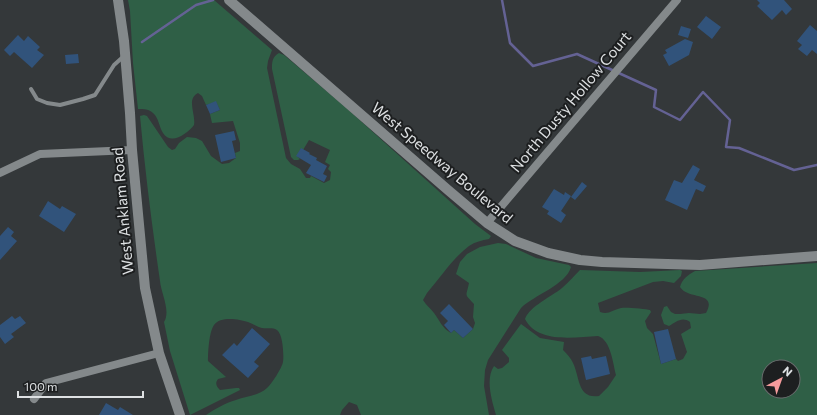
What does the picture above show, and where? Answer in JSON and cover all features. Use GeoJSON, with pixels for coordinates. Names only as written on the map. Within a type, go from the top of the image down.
{"type":"FeatureCollection","features":[{"type":"Feature","properties":{"kind":"main road","name":"West Anklam Road"},"geometry":{"type":"LineString","coordinates":[[118,0],[125,56],[145,288],[159,353],[180,415]]}},
{"type":"Feature","properties":{"kind":"main road","name":"West Speedway Boulevard"},"geometry":{"type":"LineString","coordinates":[[229,0],[487,223],[506,236],[533,248],[580,260],[700,265],[817,256]]}},
{"type":"Feature","properties":{"kind":"street","name":"North Dusty Hollow Court"},"geometry":{"type":"LineString","coordinates":[[487,223],[677,0]]}},
{"type":"Feature","properties":{"kind":"street"},"geometry":{"type":"LineString","coordinates":[[0,173],[40,154],[132,150]]}},
{"type":"Feature","properties":{"kind":"street"},"geometry":{"type":"LineString","coordinates":[[34,399],[46,383],[159,353]]}},
{"type":"Feature","properties":{"kind":"lane"},"geometry":{"type":"LineString","coordinates":[[31,89],[37,100],[60,105],[95,95],[114,65],[125,56]]}},
{"type":"Feature","properties":{"kind":"green space"},"geometry":{"type":"Polygon","coordinates":[[[128,0],[214,0],[272,50],[267,68],[286,158],[291,164],[300,169],[306,178],[310,178],[311,176],[324,183],[330,180],[331,172],[328,169],[330,165],[325,162],[330,150],[309,140],[297,156],[300,159],[294,160],[291,157],[272,69],[273,60],[279,53],[284,55],[344,106],[475,224],[491,236],[489,239],[474,243],[463,251],[447,268],[423,300],[443,327],[451,333],[454,330],[463,338],[473,329],[475,323],[473,317],[474,304],[467,295],[469,283],[456,274],[460,262],[467,254],[480,247],[498,243],[506,244],[536,258],[569,265],[571,267],[563,279],[521,308],[488,360],[485,370],[484,386],[489,415],[361,415],[357,405],[349,402],[342,410],[340,415],[206,415],[228,403],[264,391],[274,380],[283,362],[282,340],[277,330],[272,328],[262,328],[248,322],[235,319],[225,319],[217,322],[212,328],[209,342],[208,361],[226,377],[218,379],[216,382],[220,390],[239,388],[240,390],[190,415],[170,351],[164,322],[166,318],[166,307],[161,286],[154,240],[140,116],[147,116],[168,147],[172,150],[175,149],[179,143],[187,137],[196,138],[202,141],[211,156],[222,164],[229,163],[236,158],[235,153],[240,151],[240,143],[233,121],[212,123],[210,114],[220,110],[216,102],[206,105],[202,96],[198,93],[194,96],[192,103],[194,125],[179,137],[166,137],[155,115],[146,110],[138,109],[128,0]]]}},
{"type":"Feature","properties":{"kind":"green space"},"geometry":{"type":"Polygon","coordinates":[[[817,263],[817,415],[496,415],[490,390],[491,371],[494,366],[498,369],[502,368],[509,362],[509,358],[502,350],[521,324],[540,338],[564,342],[563,350],[572,361],[580,386],[587,394],[599,396],[608,387],[616,375],[609,347],[602,338],[598,336],[568,338],[548,336],[531,327],[525,319],[531,310],[562,288],[580,270],[640,272],[682,271],[681,276],[674,283],[663,281],[653,282],[598,303],[600,312],[603,313],[624,308],[650,310],[651,312],[645,321],[647,328],[653,334],[661,364],[676,359],[678,361],[683,359],[687,352],[681,334],[691,328],[690,322],[687,320],[679,320],[669,326],[664,324],[661,315],[664,307],[667,306],[671,312],[675,314],[700,314],[706,313],[709,306],[708,301],[705,299],[684,291],[680,287],[682,282],[695,271],[817,263]]]}},
{"type":"Feature","properties":{"kind":"building"},"geometry":{"type":"Polygon","coordinates":[[[757,0],[784,0],[792,9],[786,15],[782,10],[772,20],[757,6],[760,3],[757,0]]]}},
{"type":"Feature","properties":{"kind":"building"},"geometry":{"type":"Polygon","coordinates":[[[706,16],[721,27],[712,39],[697,27],[706,16]]]}},
{"type":"Feature","properties":{"kind":"building"},"geometry":{"type":"Polygon","coordinates":[[[810,25],[817,31],[817,54],[812,50],[807,56],[798,49],[802,45],[797,41],[810,25]]]}},
{"type":"Feature","properties":{"kind":"building"},"geometry":{"type":"Polygon","coordinates":[[[681,26],[691,29],[688,38],[678,35],[681,26]]]}},
{"type":"Feature","properties":{"kind":"building"},"geometry":{"type":"Polygon","coordinates":[[[18,35],[24,41],[28,36],[40,47],[37,50],[44,55],[32,68],[14,52],[10,56],[4,50],[18,35]]]}},
{"type":"Feature","properties":{"kind":"building"},"geometry":{"type":"Polygon","coordinates":[[[685,39],[693,42],[689,55],[669,66],[663,55],[667,53],[665,50],[685,39]]]}},
{"type":"Feature","properties":{"kind":"building"},"geometry":{"type":"Polygon","coordinates":[[[78,54],[79,63],[66,64],[65,55],[78,54]]]}},
{"type":"Feature","properties":{"kind":"building"},"geometry":{"type":"Polygon","coordinates":[[[216,101],[220,110],[210,114],[206,105],[216,101]]]}},
{"type":"Feature","properties":{"kind":"building"},"geometry":{"type":"Polygon","coordinates":[[[234,131],[236,140],[232,141],[236,158],[221,162],[215,135],[234,131]]]}},
{"type":"Feature","properties":{"kind":"building"},"geometry":{"type":"Polygon","coordinates":[[[301,148],[317,158],[316,160],[327,166],[323,174],[327,176],[324,182],[306,173],[311,165],[296,156],[301,148]]]}},
{"type":"Feature","properties":{"kind":"building"},"geometry":{"type":"Polygon","coordinates":[[[693,165],[700,169],[694,180],[706,186],[703,192],[696,189],[687,210],[665,200],[674,180],[682,183],[693,165]]]}},
{"type":"Feature","properties":{"kind":"building"},"geometry":{"type":"Polygon","coordinates":[[[582,182],[587,186],[575,200],[571,197],[582,182]]]}},
{"type":"Feature","properties":{"kind":"building"},"geometry":{"type":"Polygon","coordinates":[[[554,189],[564,195],[565,192],[571,196],[561,211],[566,215],[561,223],[547,214],[549,211],[542,207],[554,189]]]}},
{"type":"Feature","properties":{"kind":"building"},"geometry":{"type":"Polygon","coordinates":[[[48,201],[60,209],[62,206],[76,214],[64,232],[39,216],[48,201]]]}},
{"type":"Feature","properties":{"kind":"building"},"geometry":{"type":"Polygon","coordinates":[[[8,227],[14,232],[11,236],[17,241],[0,260],[0,236],[8,227]]]}},
{"type":"Feature","properties":{"kind":"building"},"geometry":{"type":"Polygon","coordinates":[[[449,304],[473,329],[463,338],[454,330],[451,333],[444,325],[448,321],[440,313],[449,304]]]}},
{"type":"Feature","properties":{"kind":"building"},"geometry":{"type":"Polygon","coordinates":[[[12,316],[15,319],[20,316],[26,323],[11,334],[14,337],[5,344],[0,337],[0,325],[12,316]]]}},
{"type":"Feature","properties":{"kind":"building"},"geometry":{"type":"Polygon","coordinates":[[[252,328],[270,344],[254,362],[259,366],[248,378],[222,355],[234,343],[237,346],[252,328]]]}},
{"type":"Feature","properties":{"kind":"building"},"geometry":{"type":"Polygon","coordinates":[[[668,329],[676,359],[661,364],[654,332],[668,329]]]}},
{"type":"Feature","properties":{"kind":"building"},"geometry":{"type":"Polygon","coordinates":[[[591,356],[592,359],[606,356],[610,374],[586,380],[581,358],[591,356]]]}},
{"type":"Feature","properties":{"kind":"building"},"geometry":{"type":"Polygon","coordinates":[[[106,403],[118,410],[120,407],[133,415],[99,415],[106,403]]]}},
{"type":"Feature","properties":{"kind":"waterway"},"geometry":{"type":"LineString","coordinates":[[142,42],[196,5],[213,0]]}},
{"type":"Feature","properties":{"kind":"waterway"},"geometry":{"type":"LineString","coordinates":[[502,0],[510,43],[533,66],[577,54],[656,90],[654,107],[680,120],[703,92],[730,120],[726,147],[739,148],[794,170],[817,165]]}}]}
